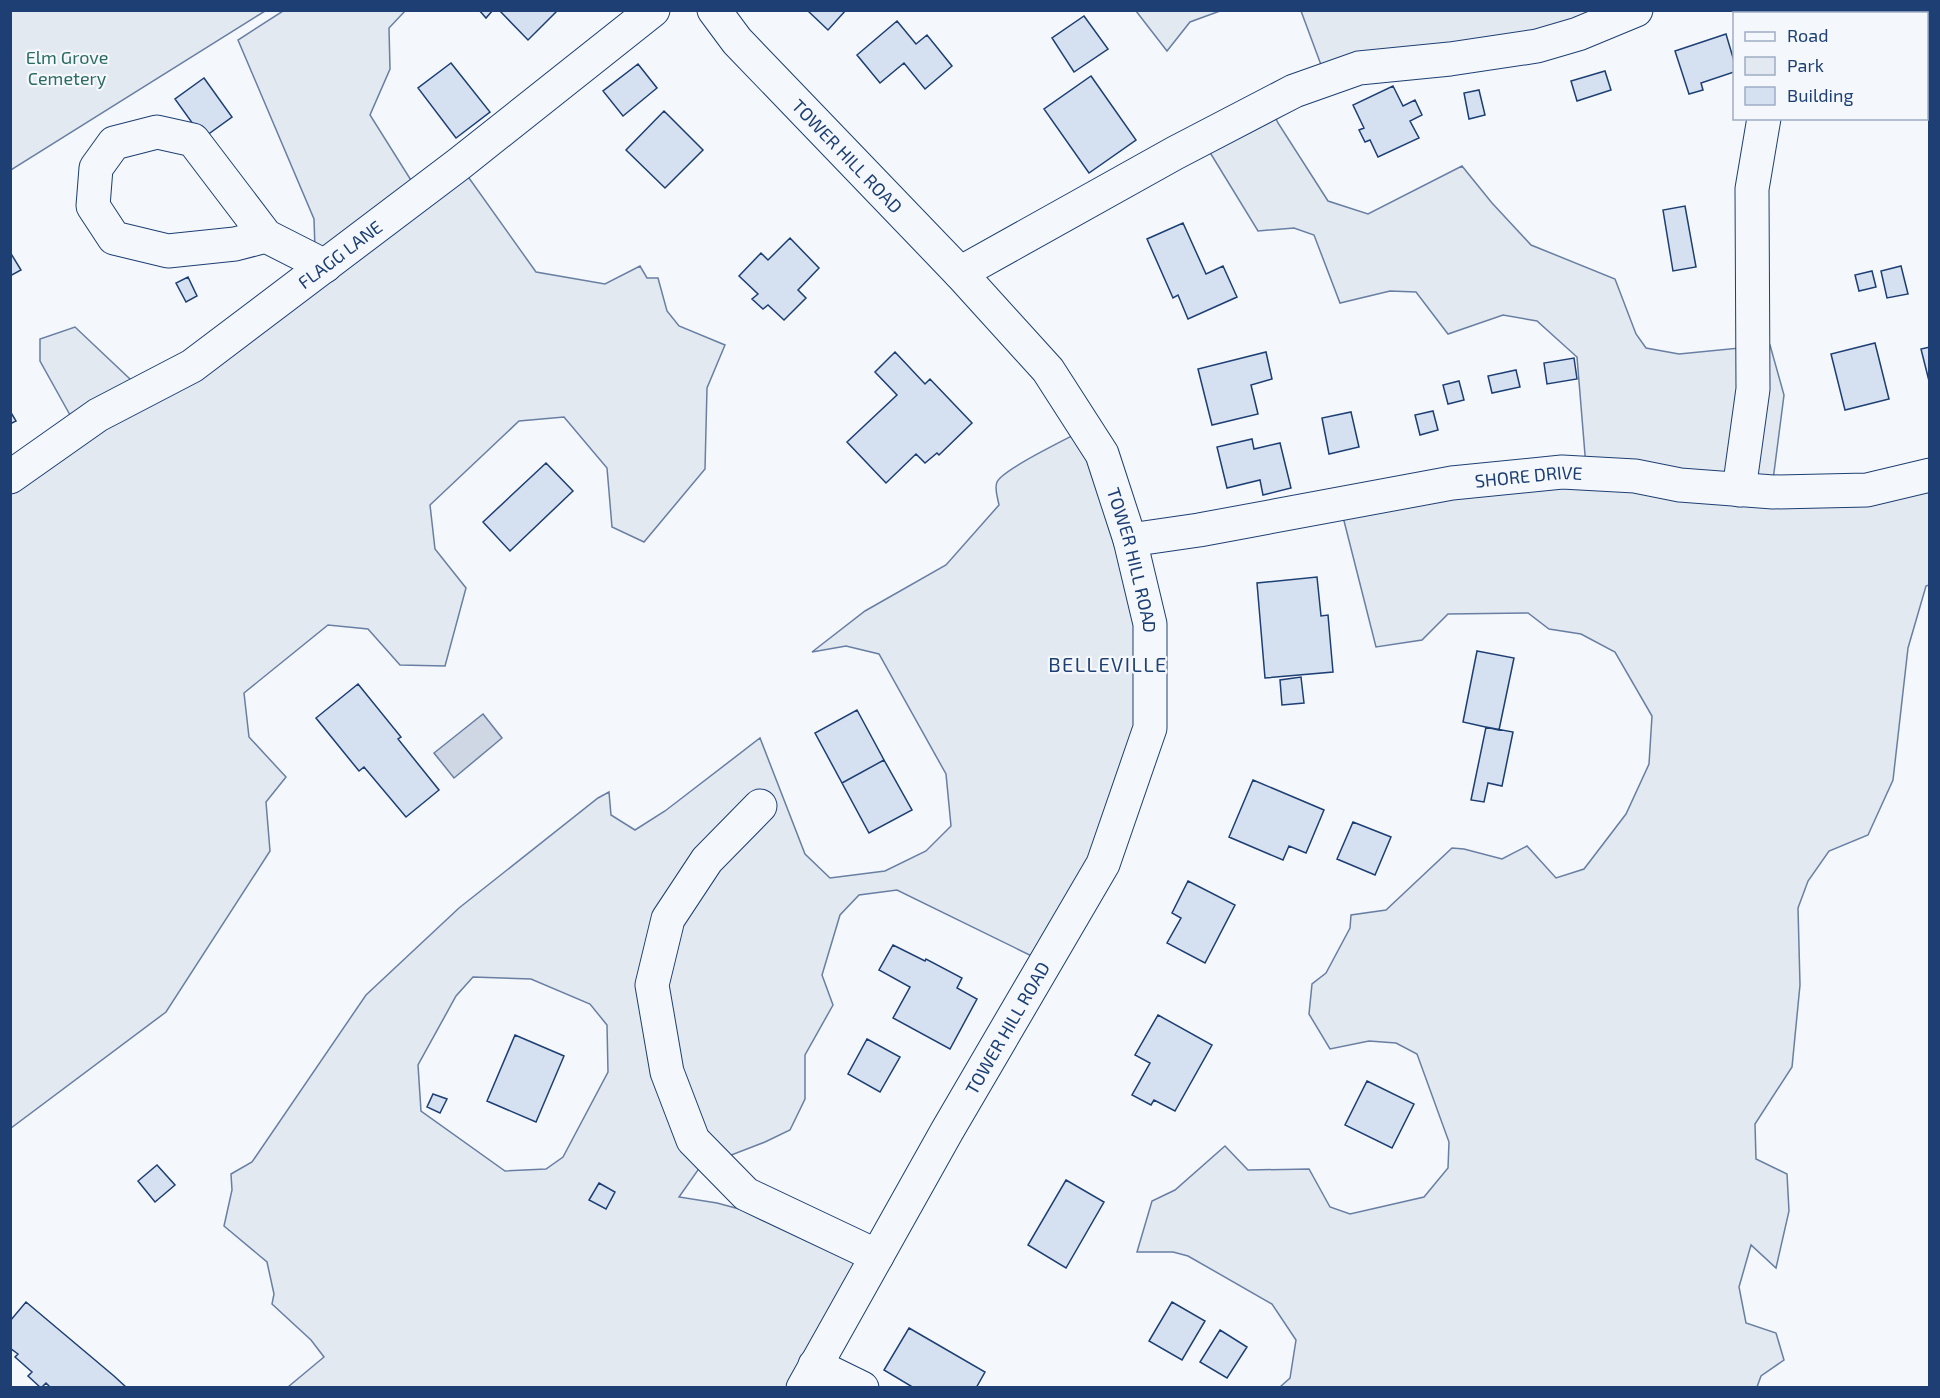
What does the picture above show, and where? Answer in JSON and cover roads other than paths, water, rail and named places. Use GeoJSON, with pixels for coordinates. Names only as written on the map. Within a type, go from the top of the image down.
{"type":"FeatureCollection","features":[{"type":"Feature","properties":{"kind":"street","name":"FLAGG LANE"},"geometry":{"type":"LineString","coordinates":[[10,477],[98,415],[192,366],[459,164],[653,10]]}},
{"type":"Feature","properties":{"kind":"street","name":"TOWER HILL ROAD"},"geometry":{"type":"LineString","coordinates":[[714,10],[737,41],[960,273],[1048,370],[1102,454],[1130,540],[1150,624],[1150,728],[1103,864],[809,1376]]}},
{"type":"Feature","properties":{"kind":"street"},"geometry":{"type":"LineString","coordinates":[[960,273],[1164,159],[1294,91],[1359,68],[1537,46],[1578,34],[1636,10]]}},
{"type":"Feature","properties":{"kind":"street"},"geometry":{"type":"LineString","coordinates":[[1739,490],[1753,389],[1752,189],[1764,120]]}},
{"type":"Feature","properties":{"kind":"street"},"geometry":{"type":"LineString","coordinates":[[266,236],[235,244],[168,251],[114,238],[93,206],[96,168],[114,143],[157,132],[193,140],[266,236],[325,266]]}},
{"type":"Feature","properties":{"kind":"street","name":"SHORE DRIVE"},"geometry":{"type":"LineString","coordinates":[[1130,540],[1199,531],[1452,483],[1562,472],[1635,476],[1680,485],[1773,492],[1867,490],[1929,475]]}},
{"type":"Feature","properties":{"kind":"street"},"geometry":{"type":"LineString","coordinates":[[760,806],[707,860],[668,919],[652,986],[667,1072],[693,1140],[746,1194],[877,1256]]}},
{"type":"Feature","properties":{"kind":"street"},"geometry":{"type":"LineString","coordinates":[[809,1376],[862,1388]]}},
{"type":"Feature","properties":{"kind":"district","name":"BELLEVILLE"},"geometry":{"type":"Point","coordinates":[1108,664]}},
{"type":"Feature","properties":{"kind":"park label","name":"Elm Grove Cemetery"},"geometry":{"type":"Point","coordinates":[67,67]}}]}
